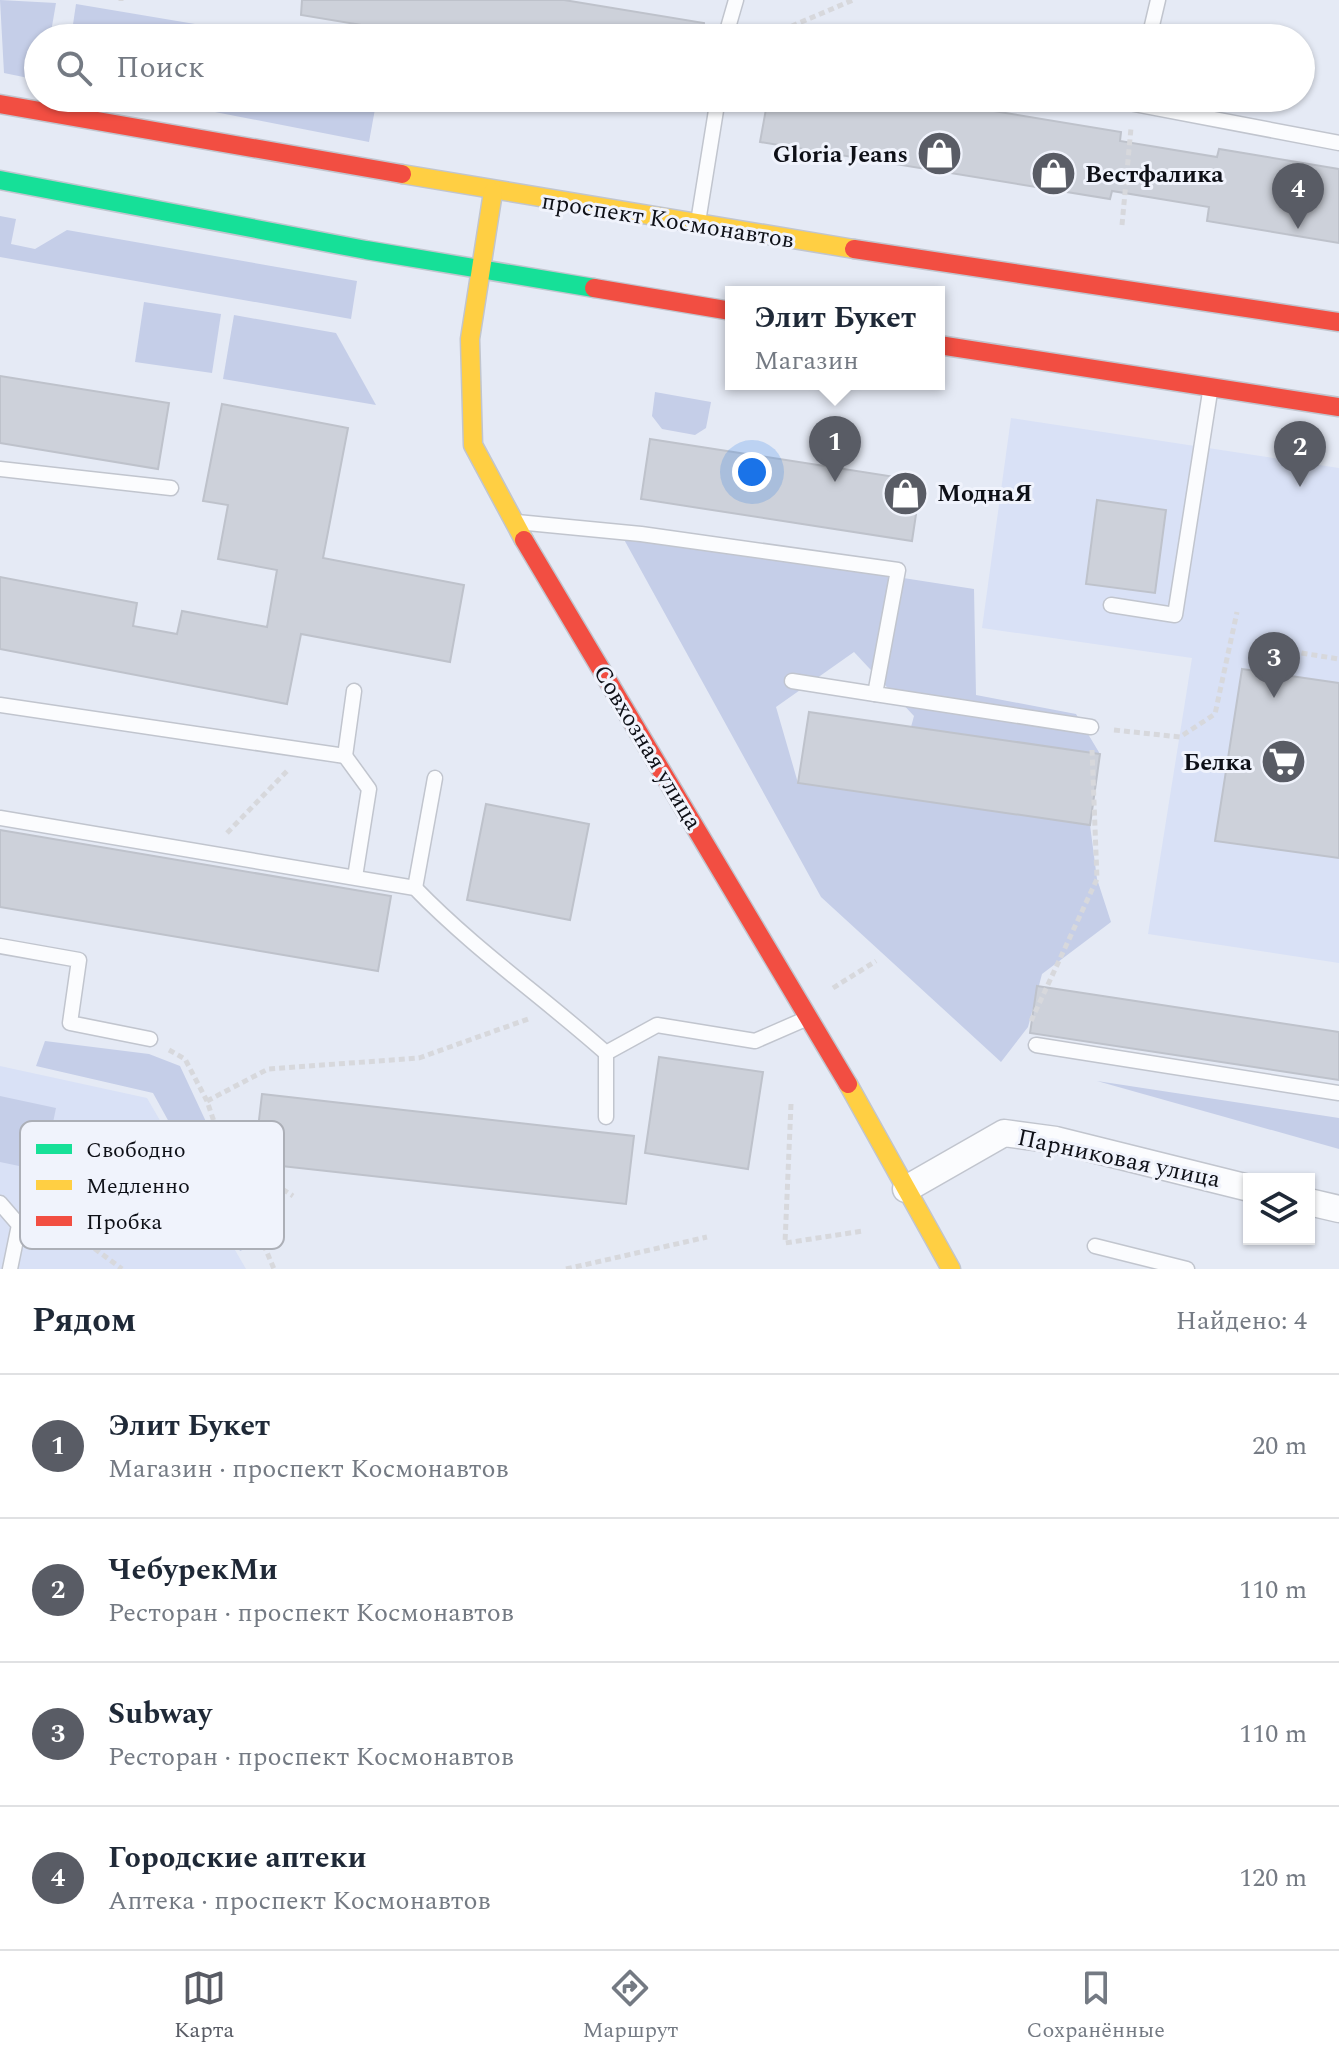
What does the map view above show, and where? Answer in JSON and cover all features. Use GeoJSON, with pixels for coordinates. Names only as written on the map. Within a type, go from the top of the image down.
{"type":"FeatureCollection","features":[{"type":"Feature","properties":{"kind":"main road","name":"проспект Космонавтов"},"geometry":{"type":"LineString","coordinates":[[0,104],[24,108]]}},
{"type":"Feature","properties":{"kind":"main road","name":"проспект Космонавтов"},"geometry":{"type":"LineString","coordinates":[[45,112],[697,226],[1339,322]]}},
{"type":"Feature","properties":{"kind":"main road"},"geometry":{"type":"LineString","coordinates":[[0,180],[480,269],[725,310]]}},
{"type":"Feature","properties":{"kind":"main road","name":"Совхозная улица"},"geometry":{"type":"LineString","coordinates":[[493,192],[470,339],[473,445],[513,522],[811,1017],[951,1269]]}},
{"type":"Feature","properties":{"kind":"main road"},"geometry":{"type":"LineString","coordinates":[[945,346],[1339,407]]}},
{"type":"Feature","properties":{"kind":"street","name":"Парниковая улица"},"geometry":{"type":"LineString","coordinates":[[906,1189],[1004,1133],[1056,1140],[1243,1187]]}},
{"type":"Feature","properties":{"kind":"street"},"geometry":{"type":"LineString","coordinates":[[1315,1203],[1339,1209]]}},
{"type":"Feature","properties":{"kind":"lane"},"geometry":{"type":"LineString","coordinates":[[729,24],[736,0]]}},
{"type":"Feature","properties":{"kind":"lane"},"geometry":{"type":"LineString","coordinates":[[1152,24],[1158,0]]}},
{"type":"Feature","properties":{"kind":"lane"},"geometry":{"type":"LineString","coordinates":[[697,226],[712,154],[716,112]]}},
{"type":"Feature","properties":{"kind":"lane"},"geometry":{"type":"LineString","coordinates":[[1188,112],[1339,143]]}},
{"type":"Feature","properties":{"kind":"lane"},"geometry":{"type":"LineString","coordinates":[[1111,605],[1175,615],[1211,388]]}},
{"type":"Feature","properties":{"kind":"lane"},"geometry":{"type":"LineString","coordinates":[[0,469],[171,488]]}},
{"type":"Feature","properties":{"kind":"lane"},"geometry":{"type":"LineString","coordinates":[[513,522],[641,534],[898,570],[875,694]]}},
{"type":"Feature","properties":{"kind":"lane"},"geometry":{"type":"LineString","coordinates":[[792,681],[1091,727]]}},
{"type":"Feature","properties":{"kind":"lane"},"geometry":{"type":"LineString","coordinates":[[354,691],[345,756],[369,789],[355,877]]}},
{"type":"Feature","properties":{"kind":"lane"},"geometry":{"type":"LineString","coordinates":[[0,705],[345,756]]}},
{"type":"Feature","properties":{"kind":"lane"},"geometry":{"type":"LineString","coordinates":[[415,888],[435,778]]}},
{"type":"Feature","properties":{"kind":"lane"},"geometry":{"type":"LineString","coordinates":[[0,818],[415,888],[455,930],[557,1009],[606,1053],[606,1117]]}},
{"type":"Feature","properties":{"kind":"lane"},"geometry":{"type":"LineString","coordinates":[[0,946],[79,960],[70,1023],[150,1039]]}},
{"type":"Feature","properties":{"kind":"lane"},"geometry":{"type":"LineString","coordinates":[[606,1053],[657,1025],[755,1041],[811,1017]]}},
{"type":"Feature","properties":{"kind":"lane"},"geometry":{"type":"LineString","coordinates":[[1036,1045],[1339,1093]]}},
{"type":"Feature","properties":{"kind":"lane"},"geometry":{"type":"LineString","coordinates":[[0,1203],[19,1225],[10,1269]]}},
{"type":"Feature","properties":{"kind":"lane"},"geometry":{"type":"LineString","coordinates":[[1095,1246],[1187,1269]]}},
{"type":"Feature","properties":{"kind":"path"},"geometry":{"type":"LineString","coordinates":[[797,24],[853,0]]}},
{"type":"Feature","properties":{"kind":"path"},"geometry":{"type":"LineString","coordinates":[[1122,225],[1133,112]]}},
{"type":"Feature","properties":{"kind":"path"},"geometry":{"type":"LineString","coordinates":[[1036,1045],[1023,1037],[1097,879],[1091,727],[1180,737],[1215,714],[1237,612]]}},
{"type":"Feature","properties":{"kind":"path"},"geometry":{"type":"LineString","coordinates":[[1273,673],[1276,649],[1339,659]]}},
{"type":"Feature","properties":{"kind":"path"},"geometry":{"type":"LineString","coordinates":[[210,852],[307,750]]}},
{"type":"Feature","properties":{"kind":"path"},"geometry":{"type":"LineString","coordinates":[[833,988],[876,961]]}},
{"type":"Feature","properties":{"kind":"path"},"geometry":{"type":"LineString","coordinates":[[207,1101],[268,1069],[419,1058],[557,1009]]}},
{"type":"Feature","properties":{"kind":"path"},"geometry":{"type":"LineString","coordinates":[[150,1039],[185,1059],[214,1121]]}},
{"type":"Feature","properties":{"kind":"path"},"geometry":{"type":"LineString","coordinates":[[791,1104],[785,1243],[863,1231]]}},
{"type":"Feature","properties":{"kind":"path"},"geometry":{"type":"LineString","coordinates":[[284,1190],[293,1196]]}},
{"type":"Feature","properties":{"kind":"path"},"geometry":{"type":"LineString","coordinates":[[566,1269],[707,1237]]}},
{"type":"Feature","properties":{"kind":"path"},"geometry":{"type":"LineString","coordinates":[[95,1249],[122,1269]]}},
{"type":"Feature","properties":{"kind":"path"},"geometry":{"type":"LineString","coordinates":[[266,1249],[274,1269]]}},
{"type":"Feature","properties":{"kind":"shaded area"},"geometry":{"type":"Polygon","coordinates":[[[0,0],[56,3],[52,24],[24,24],[24,77],[4,73],[0,0]]]}},
{"type":"Feature","properties":{"kind":"shaded area"},"geometry":{"type":"Polygon","coordinates":[[[76,4],[195,24],[73,24],[76,4]]]}},
{"type":"Feature","properties":{"kind":"shaded area"},"geometry":{"type":"Polygon","coordinates":[[[215,112],[374,112],[369,142],[215,112]]]}},
{"type":"Feature","properties":{"kind":"shaded area"},"geometry":{"type":"Polygon","coordinates":[[[0,216],[16,219],[11,244],[35,249],[67,230],[357,281],[351,319],[0,257],[0,216]]]}},
{"type":"Feature","properties":{"kind":"shaded area"},"geometry":{"type":"Polygon","coordinates":[[[144,302],[221,314],[212,373],[135,362],[144,302]]]}},
{"type":"Feature","properties":{"kind":"shaded area"},"geometry":{"type":"Polygon","coordinates":[[[234,315],[336,333],[376,405],[223,379],[234,315]]]}},
{"type":"Feature","properties":{"kind":"shaded area"},"geometry":{"type":"Polygon","coordinates":[[[655,392],[711,402],[706,428],[695,435],[662,429],[652,416],[655,392]]]}},
{"type":"Feature","properties":{"kind":"shaded area"},"geometry":{"type":"Polygon","coordinates":[[[1011,418],[1339,468],[1339,963],[1148,934],[1192,658],[982,628],[1011,418]]]}},
{"type":"Feature","properties":{"kind":"shaded area"},"geometry":{"type":"Polygon","coordinates":[[[621,534],[974,589],[976,695],[1076,714],[1100,754],[911,727],[914,716],[854,652],[776,707],[798,783],[1090,825],[1097,879],[1111,922],[1042,974],[1028,1027],[1001,1062],[821,897],[621,534]]]}},
{"type":"Feature","properties":{"kind":"shaded area"},"geometry":{"type":"Polygon","coordinates":[[[45,1041],[149,1054],[180,1066],[206,1121],[168,1121],[153,1093],[36,1066],[45,1041]]]}},
{"type":"Feature","properties":{"kind":"shaded area"},"geometry":{"type":"Polygon","coordinates":[[[0,1066],[147,1098],[160,1121],[20,1121],[20,1249],[234,1249],[246,1269],[0,1269],[0,1066]]]}},
{"type":"Feature","properties":{"kind":"shaded area"},"geometry":{"type":"Polygon","coordinates":[[[1097,1081],[1339,1118],[1339,1149],[1097,1081]]]}},
{"type":"Feature","properties":{"kind":"shaded area"},"geometry":{"type":"Polygon","coordinates":[[[0,1096],[56,1108],[53,1121],[20,1121],[20,1166],[0,1162],[0,1096]]]}},
{"type":"Feature","properties":{"kind":"building"},"geometry":{"type":"Polygon","coordinates":[[[302,0],[564,0],[704,23],[355,24],[301,15],[302,0]]]}},
{"type":"Feature","properties":{"kind":"building"},"geometry":{"type":"Polygon","coordinates":[[[765,112],[999,112],[1121,132],[1120,141],[1217,157],[1219,149],[1339,169],[1339,243],[1207,221],[1209,207],[1112,191],[1110,199],[760,142],[765,112]]]}},
{"type":"Feature","properties":{"kind":"building"},"geometry":{"type":"Polygon","coordinates":[[[0,376],[169,403],[158,469],[0,443],[0,376]]]}},
{"type":"Feature","properties":{"kind":"building"},"geometry":{"type":"Polygon","coordinates":[[[222,404],[348,428],[323,558],[464,585],[450,662],[301,634],[287,704],[0,649],[0,577],[137,603],[133,626],[177,634],[182,611],[267,627],[277,570],[218,559],[228,505],[203,501],[222,404]]]}},
{"type":"Feature","properties":{"kind":"building"},"geometry":{"type":"Polygon","coordinates":[[[650,439],[921,481],[912,541],[641,499],[650,439]]]}},
{"type":"Feature","properties":{"kind":"building"},"geometry":{"type":"Polygon","coordinates":[[[1097,500],[1166,510],[1155,593],[1086,584],[1097,500]]]}},
{"type":"Feature","properties":{"kind":"building","name":"Белка"},"geometry":{"type":"Polygon","coordinates":[[[1242,669],[1339,683],[1339,858],[1215,841],[1242,669]]]}},
{"type":"Feature","properties":{"kind":"building"},"geometry":{"type":"Polygon","coordinates":[[[809,712],[1100,754],[1090,825],[798,783],[809,712]]]}},
{"type":"Feature","properties":{"kind":"building"},"geometry":{"type":"Polygon","coordinates":[[[486,804],[589,824],[570,920],[467,900],[486,804]]]}},
{"type":"Feature","properties":{"kind":"building"},"geometry":{"type":"Polygon","coordinates":[[[0,830],[391,896],[378,971],[0,907],[0,830]]]}},
{"type":"Feature","properties":{"kind":"building"},"geometry":{"type":"Polygon","coordinates":[[[1037,986],[1339,1032],[1339,1080],[1030,1033],[1037,986]]]}},
{"type":"Feature","properties":{"kind":"building"},"geometry":{"type":"Polygon","coordinates":[[[659,1057],[763,1072],[748,1169],[645,1153],[659,1057]]]}},
{"type":"Feature","properties":{"kind":"building"},"geometry":{"type":"Polygon","coordinates":[[[262,1094],[634,1136],[626,1204],[284,1166],[284,1121],[259,1121],[262,1094]]]}},
{"type":"Feature","properties":{"kind":"traffic: fast"},"geometry":{"type":"LineString","coordinates":[[0,180],[366,250],[594,288]]}},
{"type":"Feature","properties":{"kind":"traffic: slow"},"geometry":{"type":"LineString","coordinates":[[402,174],[854,249]]}},
{"type":"Feature","properties":{"kind":"traffic: slow"},"geometry":{"type":"LineString","coordinates":[[493,192],[470,339],[473,445],[524,540]]}},
{"type":"Feature","properties":{"kind":"traffic: slow"},"geometry":{"type":"LineString","coordinates":[[848,1084],[951,1269]]}},
{"type":"Feature","properties":{"kind":"traffic: jam"},"geometry":{"type":"LineString","coordinates":[[0,104],[24,108]]}},
{"type":"Feature","properties":{"kind":"traffic: jam"},"geometry":{"type":"LineString","coordinates":[[46,112],[402,174]]}},
{"type":"Feature","properties":{"kind":"traffic: jam"},"geometry":{"type":"LineString","coordinates":[[854,249],[1339,322]]}},
{"type":"Feature","properties":{"kind":"traffic: jam"},"geometry":{"type":"LineString","coordinates":[[594,288],[725,310]]}},
{"type":"Feature","properties":{"kind":"traffic: jam"},"geometry":{"type":"LineString","coordinates":[[945,346],[1339,407]]}},
{"type":"Feature","properties":{"kind":"traffic: jam"},"geometry":{"type":"LineString","coordinates":[[524,540],[848,1084]]}},
{"type":"Feature","properties":{"kind":"place","name":"Gloria Jeans"},"geometry":{"type":"Point","coordinates":[939,154]}},
{"type":"Feature","properties":{"kind":"place","name":"Вестфалика"},"geometry":{"type":"Point","coordinates":[1054,174]}},
{"type":"Feature","properties":{"kind":"place","name":"Городские аптеки"},"geometry":{"type":"Point","coordinates":[1298,229]}},
{"type":"Feature","properties":{"kind":"place","name":"Элит Букет"},"geometry":{"type":"Point","coordinates":[835,482]}},
{"type":"Feature","properties":{"kind":"place","name":"ЧебурекМи"},"geometry":{"type":"Point","coordinates":[1300,487]}},
{"type":"Feature","properties":{"kind":"place","name":"МоднаЯ"},"geometry":{"type":"Point","coordinates":[906,493]}},
{"type":"Feature","properties":{"kind":"place","name":"Subway"},"geometry":{"type":"Point","coordinates":[1274,698]}},
{"type":"Feature","properties":{"kind":"place","name":"Белка"},"geometry":{"type":"Point","coordinates":[1283,762]}}]}
